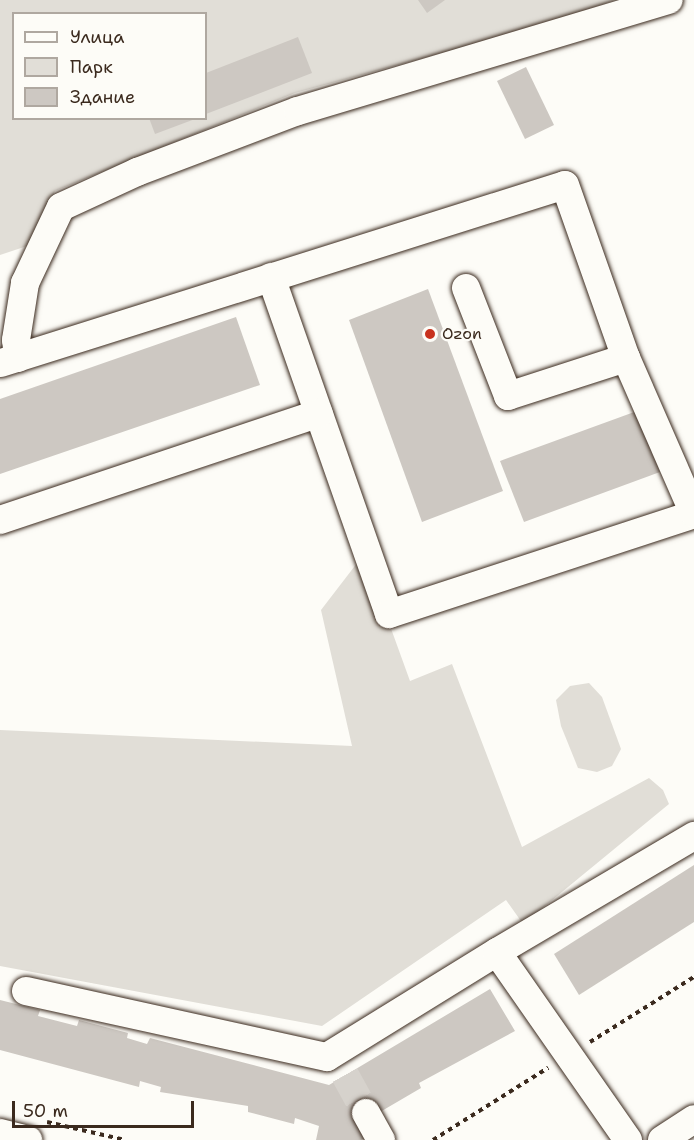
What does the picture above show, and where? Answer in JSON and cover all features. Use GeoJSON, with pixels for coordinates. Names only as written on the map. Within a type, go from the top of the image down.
{"type":"FeatureCollection","features":[{"type":"Feature","properties":{"kind":"street"},"geometry":{"type":"LineString","coordinates":[[9,360],[16,340],[25,283],[61,207],[137,172],[298,111],[669,0]]}},
{"type":"Feature","properties":{"kind":"street"},"geometry":{"type":"LineString","coordinates":[[9,360],[271,277],[565,185],[626,358],[693,514],[389,614],[271,277]]}},
{"type":"Feature","properties":{"kind":"street"},"geometry":{"type":"LineString","coordinates":[[466,288],[508,396],[626,358]]}},
{"type":"Feature","properties":{"kind":"street"},"geometry":{"type":"LineString","coordinates":[[0,520],[319,413]]}},
{"type":"Feature","properties":{"kind":"street"},"geometry":{"type":"LineString","coordinates":[[26,991],[327,1057],[339,1064],[497,952],[694,836]]}},
{"type":"Feature","properties":{"kind":"street"},"geometry":{"type":"LineString","coordinates":[[497,952],[628,1140]]}},
{"type":"Feature","properties":{"kind":"street"},"geometry":{"type":"LineString","coordinates":[[366,1113],[381,1140]]}},
{"type":"Feature","properties":{"kind":"street"},"geometry":{"type":"LineString","coordinates":[[662,1140],[694,1119]]}},
{"type":"Feature","properties":{"kind":"street"},"geometry":{"type":"LineString","coordinates":[[0,1133],[37,1131]]}},
{"type":"Feature","properties":{"kind":"path"},"geometry":{"type":"LineString","coordinates":[[37,1131],[125,1140]]}},
{"type":"Feature","properties":{"kind":"green space"},"geometry":{"type":"Polygon","coordinates":[[[0,0],[615,0],[534,28],[295,93],[55,191],[33,244],[0,255],[0,0]]]}},
{"type":"Feature","properties":{"kind":"green space"},"geometry":{"type":"Polygon","coordinates":[[[364,554],[410,681],[452,664],[522,847],[649,778],[663,790],[669,804],[523,924],[506,900],[322,1026],[0,966],[0,730],[352,746],[321,610],[364,554]]]}},
{"type":"Feature","properties":{"kind":"green space"},"geometry":{"type":"Polygon","coordinates":[[[589,683],[602,697],[621,749],[612,766],[597,772],[578,768],[561,726],[556,700],[570,686],[589,683]]]}},
{"type":"Feature","properties":{"kind":"building"},"geometry":{"type":"Polygon","coordinates":[[[418,0],[445,0],[427,13],[418,0]]]}},
{"type":"Feature","properties":{"kind":"building"},"geometry":{"type":"Polygon","coordinates":[[[298,37],[312,73],[207,114],[207,73],[298,37]]]}},
{"type":"Feature","properties":{"kind":"building"},"geometry":{"type":"Polygon","coordinates":[[[526,67],[554,125],[525,139],[497,81],[526,67]]]}},
{"type":"Feature","properties":{"kind":"building"},"geometry":{"type":"Polygon","coordinates":[[[150,120],[192,120],[155,134],[150,120]]]}},
{"type":"Feature","properties":{"kind":"building"},"geometry":{"type":"Polygon","coordinates":[[[428,289],[503,491],[422,522],[349,320],[428,289]]]}},
{"type":"Feature","properties":{"kind":"building"},"geometry":{"type":"Polygon","coordinates":[[[236,317],[260,385],[0,474],[0,399],[236,317]]]}},
{"type":"Feature","properties":{"kind":"building"},"geometry":{"type":"Polygon","coordinates":[[[637,411],[660,472],[524,522],[500,461],[637,411]]]}},
{"type":"Feature","properties":{"kind":"building"},"geometry":{"type":"Polygon","coordinates":[[[694,865],[694,922],[579,995],[554,954],[694,865]]]}},
{"type":"Feature","properties":{"kind":"building"},"geometry":{"type":"Polygon","coordinates":[[[490,989],[515,1031],[419,1083],[421,1088],[380,1112],[367,1137],[361,1140],[316,1140],[319,1126],[295,1118],[294,1124],[248,1112],[248,1106],[160,1092],[161,1087],[140,1081],[139,1087],[0,1050],[0,1000],[40,1010],[38,1016],[77,1026],[79,1020],[128,1033],[127,1038],[147,1044],[150,1038],[329,1085],[490,989]]]}},
{"type":"Feature","properties":{"kind":"tunnel"},"geometry":{"type":"LineString","coordinates":[[345,1075],[366,1113]]}},
{"type":"Feature","properties":{"kind":"place","name":"Ozon"},"geometry":{"type":"Point","coordinates":[430,334]}}]}
